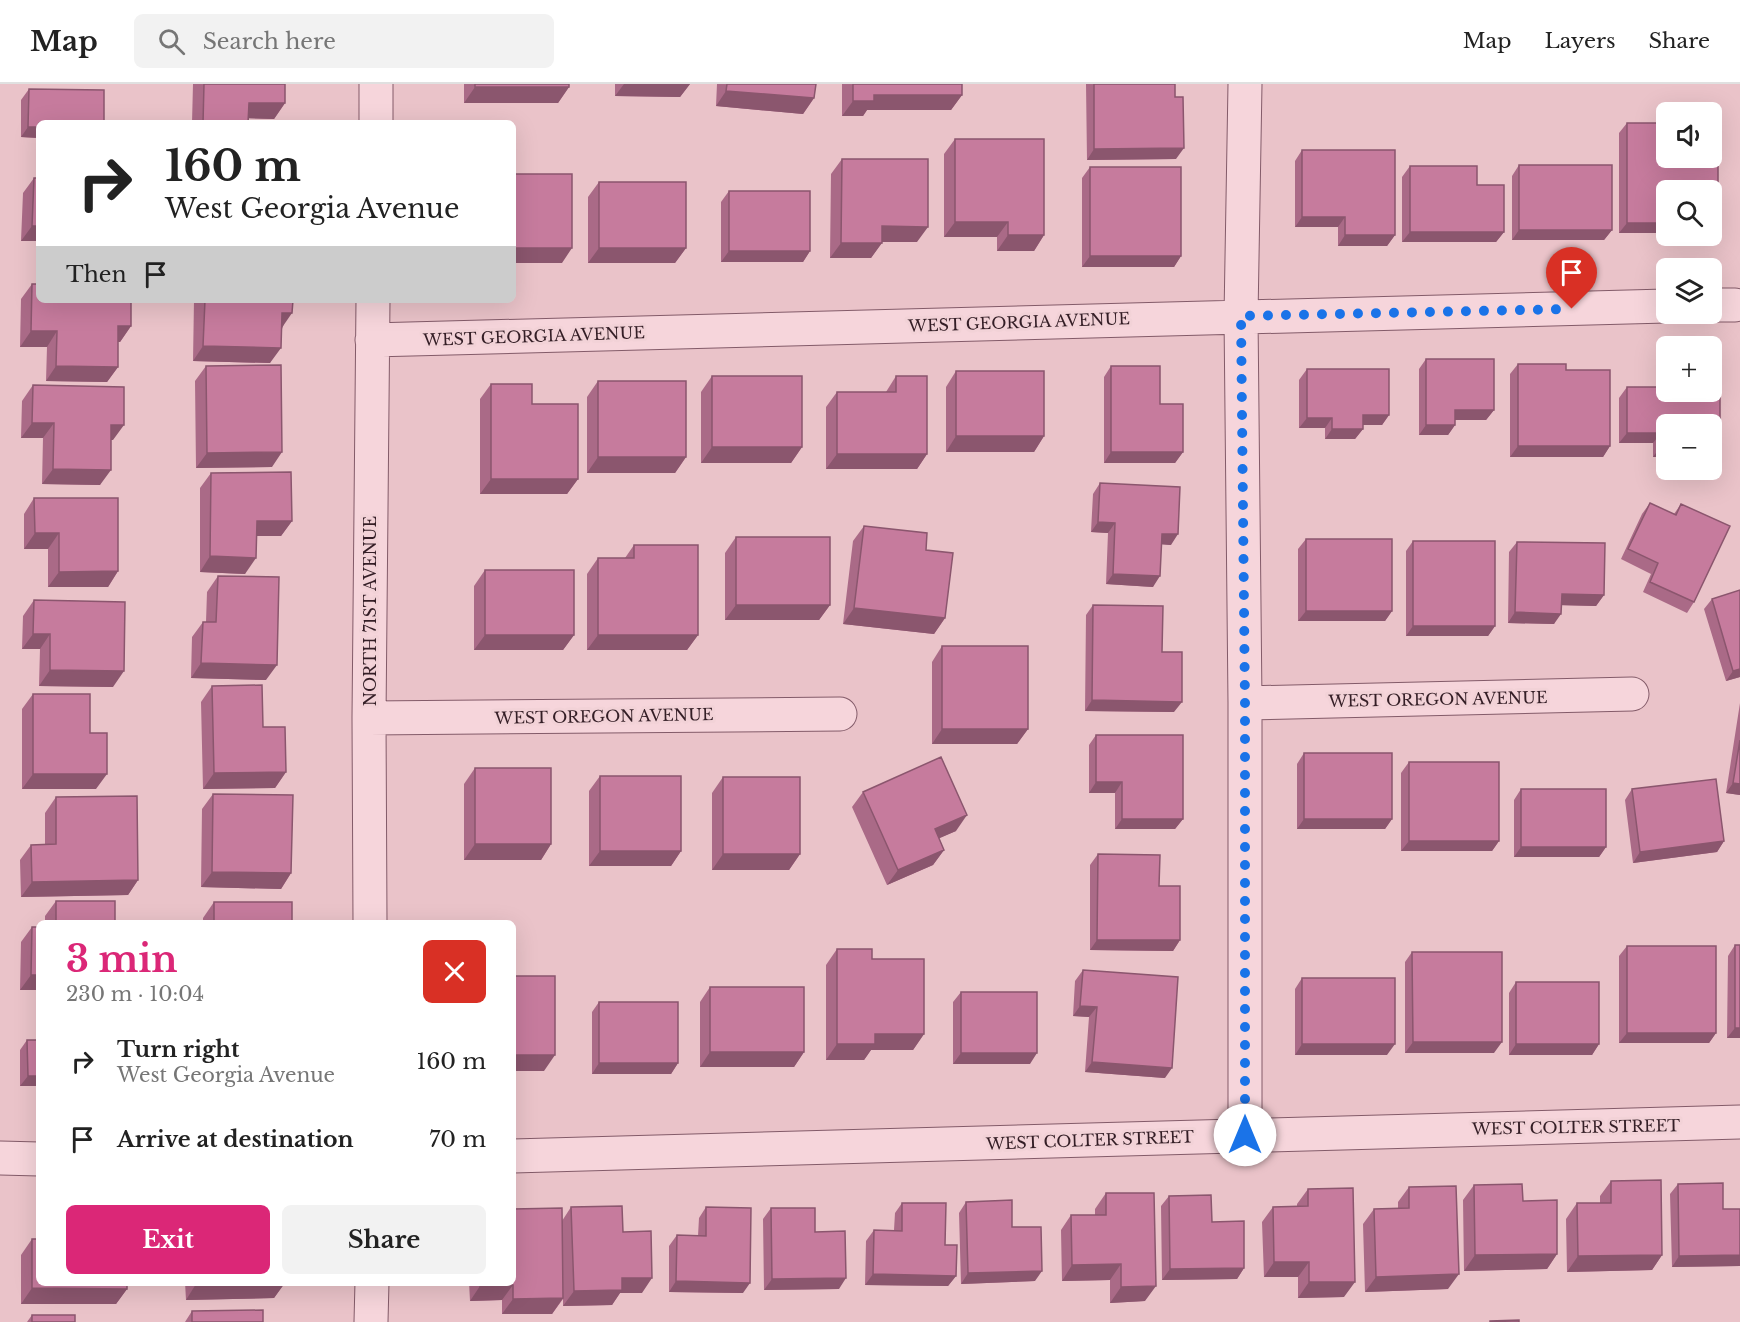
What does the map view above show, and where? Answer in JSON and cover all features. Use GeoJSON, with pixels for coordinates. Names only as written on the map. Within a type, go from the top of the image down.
{"type":"FeatureCollection","features":[{"type":"Feature","properties":{"kind":"street"},"geometry":{"type":"LineString","coordinates":[[376,84],[376,120]]}},
{"type":"Feature","properties":{"kind":"street"},"geometry":{"type":"LineString","coordinates":[[1245,84],[1241,316],[1245,703],[1245,1135]]}},
{"type":"Feature","properties":{"kind":"street","name":"NORTH 71ST AVENUE"},"geometry":{"type":"LineString","coordinates":[[370,920],[369,718],[373,303]]}},
{"type":"Feature","properties":{"kind":"street","name":"WEST GEORGIA AVENUE"},"geometry":{"type":"LineString","coordinates":[[372,340],[1656,306]]}},
{"type":"Feature","properties":{"kind":"street","name":"WEST OREGON AVENUE"},"geometry":{"type":"LineString","coordinates":[[1245,703],[1632,694]]}},
{"type":"Feature","properties":{"kind":"street","name":"WEST OREGON AVENUE"},"geometry":{"type":"LineString","coordinates":[[369,718],[840,714]]}},
{"type":"Feature","properties":{"kind":"street","name":"WEST COLTER STREET"},"geometry":{"type":"LineString","coordinates":[[516,1156],[1740,1122]]}},
{"type":"Feature","properties":{"kind":"street"},"geometry":{"type":"LineString","coordinates":[[0,1158],[36,1159]]}},
{"type":"Feature","properties":{"kind":"street"},"geometry":{"type":"LineString","coordinates":[[371,1322],[372,1286]]}},
{"type":"Feature","properties":{"kind":"building"},"geometry":{"type":"Polygon","coordinates":[[[204,84],[285,84],[285,103],[249,103],[248,120],[203,120],[204,84]]]}},
{"type":"Feature","properties":{"kind":"building"},"geometry":{"type":"Polygon","coordinates":[[[475,84],[569,84],[569,87],[475,87],[475,84]]]}},
{"type":"Feature","properties":{"kind":"building"},"geometry":{"type":"Polygon","coordinates":[[[727,84],[816,84],[814,98],[726,91],[727,84]]]}},
{"type":"Feature","properties":{"kind":"building"},"geometry":{"type":"Polygon","coordinates":[[[853,84],[962,84],[962,95],[874,95],[874,101],[853,101],[853,84]]]}},
{"type":"Feature","properties":{"kind":"building"},"geometry":{"type":"Polygon","coordinates":[[[1094,84],[1175,84],[1175,97],[1183,97],[1184,148],[1094,149],[1094,84]]]}},
{"type":"Feature","properties":{"kind":"building"},"geometry":{"type":"Polygon","coordinates":[[[29,89],[104,90],[104,120],[36,120],[36,127],[28,127],[29,89]]]}},
{"type":"Feature","properties":{"kind":"building"},"geometry":{"type":"Polygon","coordinates":[[[1627,123],[1656,123],[1656,168],[1718,168],[1718,180],[1656,180],[1656,223],[1627,223],[1627,123]]]}},
{"type":"Feature","properties":{"kind":"building"},"geometry":{"type":"Polygon","coordinates":[[[955,139],[1044,139],[1044,235],[1008,235],[1008,222],[955,222],[955,139]]]}},
{"type":"Feature","properties":{"kind":"building"},"geometry":{"type":"Polygon","coordinates":[[[1302,150],[1395,150],[1395,235],[1345,235],[1345,217],[1302,217],[1302,150]]]}},
{"type":"Feature","properties":{"kind":"building"},"geometry":{"type":"Polygon","coordinates":[[[842,159],[928,159],[928,227],[882,226],[882,243],[841,243],[842,159]]]}},
{"type":"Feature","properties":{"kind":"building"},"geometry":{"type":"Polygon","coordinates":[[[1519,165],[1612,165],[1612,230],[1519,230],[1519,165]]]}},
{"type":"Feature","properties":{"kind":"building"},"geometry":{"type":"Polygon","coordinates":[[[1410,166],[1477,166],[1477,185],[1504,185],[1504,232],[1410,232],[1410,166]]]}},
{"type":"Feature","properties":{"kind":"building"},"geometry":{"type":"Polygon","coordinates":[[[1090,167],[1181,167],[1181,256],[1090,256],[1090,167]]]}},
{"type":"Feature","properties":{"kind":"building"},"geometry":{"type":"Polygon","coordinates":[[[516,174],[572,174],[572,248],[516,248],[516,174]]]}},
{"type":"Feature","properties":{"kind":"building"},"geometry":{"type":"Polygon","coordinates":[[[34,178],[36,178],[36,226],[32,226],[34,178]]]}},
{"type":"Feature","properties":{"kind":"building"},"geometry":{"type":"Polygon","coordinates":[[[599,182],[686,182],[686,248],[599,248],[599,182]]]}},
{"type":"Feature","properties":{"kind":"building"},"geometry":{"type":"Polygon","coordinates":[[[729,191],[810,191],[810,251],[729,251],[729,191]]]}},
{"type":"Feature","properties":{"kind":"building"},"geometry":{"type":"Polygon","coordinates":[[[32,284],[36,284],[36,303],[131,303],[131,326],[118,326],[118,367],[56,366],[57,331],[31,331],[32,284]]]}},
{"type":"Feature","properties":{"kind":"building"},"geometry":{"type":"Polygon","coordinates":[[[205,303],[293,303],[292,313],[282,313],[281,348],[203,346],[205,303]]]}},
{"type":"Feature","properties":{"kind":"building"},"geometry":{"type":"Polygon","coordinates":[[[1426,359],[1494,359],[1494,410],[1455,410],[1455,425],[1426,425],[1426,359]]]}},
{"type":"Feature","properties":{"kind":"building"},"geometry":{"type":"Polygon","coordinates":[[[1518,364],[1566,364],[1566,370],[1610,370],[1610,446],[1518,446],[1518,364]]]}},
{"type":"Feature","properties":{"kind":"building"},"geometry":{"type":"Polygon","coordinates":[[[281,365],[282,452],[207,453],[206,366],[281,365]]]}},
{"type":"Feature","properties":{"kind":"building"},"geometry":{"type":"Polygon","coordinates":[[[1111,366],[1160,366],[1160,404],[1183,404],[1183,452],[1111,452],[1111,366]]]}},
{"type":"Feature","properties":{"kind":"building"},"geometry":{"type":"Polygon","coordinates":[[[1307,369],[1389,369],[1389,415],[1363,415],[1363,429],[1332,429],[1332,418],[1307,418],[1307,369]]]}},
{"type":"Feature","properties":{"kind":"building"},"geometry":{"type":"Polygon","coordinates":[[[956,371],[1044,371],[1044,436],[956,436],[956,371]]]}},
{"type":"Feature","properties":{"kind":"building"},"geometry":{"type":"Polygon","coordinates":[[[712,376],[802,376],[802,447],[712,447],[712,376]]]}},
{"type":"Feature","properties":{"kind":"building"},"geometry":{"type":"Polygon","coordinates":[[[896,376],[927,376],[927,454],[837,454],[837,392],[896,392],[896,376]]]}},
{"type":"Feature","properties":{"kind":"building"},"geometry":{"type":"Polygon","coordinates":[[[598,381],[686,381],[686,457],[598,457],[598,381]]]}},
{"type":"Feature","properties":{"kind":"building"},"geometry":{"type":"Polygon","coordinates":[[[491,384],[532,384],[532,404],[578,404],[578,479],[491,479],[491,384]]]}},
{"type":"Feature","properties":{"kind":"building"},"geometry":{"type":"Polygon","coordinates":[[[33,385],[124,387],[124,425],[111,425],[111,470],[53,469],[54,423],[32,423],[33,385]]]}},
{"type":"Feature","properties":{"kind":"building"},"geometry":{"type":"Polygon","coordinates":[[[1627,387],[1656,387],[1656,402],[1720,402],[1720,414],[1656,414],[1656,433],[1627,433],[1627,387]]]}},
{"type":"Feature","properties":{"kind":"building"},"geometry":{"type":"Polygon","coordinates":[[[291,472],[292,521],[257,521],[256,558],[210,556],[211,473],[291,472]]]}},
{"type":"Feature","properties":{"kind":"building"},"geometry":{"type":"Polygon","coordinates":[[[1100,483],[1180,487],[1178,534],[1162,534],[1160,576],[1113,574],[1115,523],[1098,522],[1100,483]]]}},
{"type":"Feature","properties":{"kind":"building"},"geometry":{"type":"Polygon","coordinates":[[[34,498],[118,498],[118,571],[59,572],[59,533],[35,533],[34,498]]]}},
{"type":"Feature","properties":{"kind":"building"},"geometry":{"type":"Polygon","coordinates":[[[1650,503],[1676,515],[1681,504],[1730,526],[1694,602],[1650,582],[1658,563],[1628,549],[1650,503]]]}},
{"type":"Feature","properties":{"kind":"building"},"geometry":{"type":"Polygon","coordinates":[[[864,526],[927,533],[926,550],[953,553],[945,618],[854,608],[864,526]]]}},
{"type":"Feature","properties":{"kind":"building"},"geometry":{"type":"Polygon","coordinates":[[[736,537],[830,537],[830,605],[736,605],[736,537]]]}},
{"type":"Feature","properties":{"kind":"building"},"geometry":{"type":"Polygon","coordinates":[[[1306,539],[1392,539],[1392,611],[1306,611],[1306,539]]]}},
{"type":"Feature","properties":{"kind":"building"},"geometry":{"type":"Polygon","coordinates":[[[1413,541],[1495,541],[1495,626],[1413,626],[1413,541]]]}},
{"type":"Feature","properties":{"kind":"building"},"geometry":{"type":"Polygon","coordinates":[[[1517,542],[1605,543],[1604,595],[1562,594],[1561,614],[1515,612],[1517,542]]]}},
{"type":"Feature","properties":{"kind":"building"},"geometry":{"type":"Polygon","coordinates":[[[634,545],[698,545],[698,635],[598,635],[598,558],[634,558],[634,545]]]}},
{"type":"Feature","properties":{"kind":"building"},"geometry":{"type":"Polygon","coordinates":[[[485,570],[574,570],[574,635],[485,635],[485,570]]]}},
{"type":"Feature","properties":{"kind":"building"},"geometry":{"type":"Polygon","coordinates":[[[218,576],[279,577],[277,665],[201,663],[203,622],[216,622],[218,576]]]}},
{"type":"Feature","properties":{"kind":"building"},"geometry":{"type":"Polygon","coordinates":[[[1740,590],[1740,669],[1733,671],[1712,599],[1740,590]]]}},
{"type":"Feature","properties":{"kind":"building"},"geometry":{"type":"Polygon","coordinates":[[[34,600],[125,602],[124,671],[50,670],[50,634],[33,634],[34,600]]]}},
{"type":"Feature","properties":{"kind":"building"},"geometry":{"type":"Polygon","coordinates":[[[1093,605],[1163,606],[1162,652],[1182,652],[1182,702],[1092,700],[1093,605]]]}},
{"type":"Feature","properties":{"kind":"building"},"geometry":{"type":"Polygon","coordinates":[[[942,646],[1028,646],[1028,729],[942,729],[942,646]]]}},
{"type":"Feature","properties":{"kind":"building"},"geometry":{"type":"Polygon","coordinates":[[[262,685],[263,727],[285,727],[286,772],[214,773],[212,686],[262,685]]]}},
{"type":"Feature","properties":{"kind":"building"},"geometry":{"type":"Polygon","coordinates":[[[33,694],[90,694],[90,733],[107,733],[107,774],[33,774],[33,694]]]}},
{"type":"Feature","properties":{"kind":"building"},"geometry":{"type":"Polygon","coordinates":[[[1096,735],[1183,735],[1183,819],[1122,819],[1122,782],[1096,782],[1096,735]]]}},
{"type":"Feature","properties":{"kind":"building"},"geometry":{"type":"Polygon","coordinates":[[[1740,740],[1740,784],[1733,783],[1740,740]]]}},
{"type":"Feature","properties":{"kind":"building"},"geometry":{"type":"Polygon","coordinates":[[[1304,753],[1392,753],[1392,819],[1304,819],[1304,753]]]}},
{"type":"Feature","properties":{"kind":"building"},"geometry":{"type":"Polygon","coordinates":[[[941,757],[967,815],[935,829],[944,850],[898,870],[863,792],[941,757]]]}},
{"type":"Feature","properties":{"kind":"building"},"geometry":{"type":"Polygon","coordinates":[[[1409,762],[1499,762],[1499,841],[1409,841],[1409,762]]]}},
{"type":"Feature","properties":{"kind":"building"},"geometry":{"type":"Polygon","coordinates":[[[475,768],[551,768],[551,844],[475,844],[475,768]]]}},
{"type":"Feature","properties":{"kind":"building"},"geometry":{"type":"Polygon","coordinates":[[[600,776],[681,776],[681,851],[600,851],[600,776]]]}},
{"type":"Feature","properties":{"kind":"building"},"geometry":{"type":"Polygon","coordinates":[[[723,777],[800,777],[800,854],[723,854],[723,777]]]}},
{"type":"Feature","properties":{"kind":"building"},"geometry":{"type":"Polygon","coordinates":[[[1716,779],[1724,841],[1640,852],[1632,789],[1716,779]]]}},
{"type":"Feature","properties":{"kind":"building"},"geometry":{"type":"Polygon","coordinates":[[[1521,789],[1606,789],[1606,847],[1521,847],[1521,789]]]}},
{"type":"Feature","properties":{"kind":"building"},"geometry":{"type":"Polygon","coordinates":[[[213,794],[293,795],[291,873],[212,872],[213,794]]]}},
{"type":"Feature","properties":{"kind":"building"},"geometry":{"type":"Polygon","coordinates":[[[137,796],[138,880],[32,882],[31,845],[56,844],[56,797],[137,796]]]}},
{"type":"Feature","properties":{"kind":"building"},"geometry":{"type":"Polygon","coordinates":[[[1098,854],[1160,855],[1159,886],[1180,886],[1180,940],[1097,940],[1098,854]]]}},
{"type":"Feature","properties":{"kind":"building"},"geometry":{"type":"Polygon","coordinates":[[[56,901],[115,901],[115,920],[56,920],[56,901]]]}},
{"type":"Feature","properties":{"kind":"building"},"geometry":{"type":"Polygon","coordinates":[[[214,902],[292,902],[292,920],[214,920],[214,902]]]}},
{"type":"Feature","properties":{"kind":"building"},"geometry":{"type":"Polygon","coordinates":[[[32,927],[36,927],[36,975],[31,975],[32,927]]]}},
{"type":"Feature","properties":{"kind":"building"},"geometry":{"type":"Polygon","coordinates":[[[1735,945],[1740,945],[1740,1028],[1735,1028],[1735,945]]]}},
{"type":"Feature","properties":{"kind":"building"},"geometry":{"type":"Polygon","coordinates":[[[1627,946],[1716,946],[1716,1033],[1627,1033],[1627,946]]]}},
{"type":"Feature","properties":{"kind":"building"},"geometry":{"type":"Polygon","coordinates":[[[837,949],[872,949],[872,959],[924,959],[924,1034],[875,1034],[875,1044],[837,1044],[837,949]]]}},
{"type":"Feature","properties":{"kind":"building"},"geometry":{"type":"Polygon","coordinates":[[[1412,952],[1502,952],[1502,1042],[1413,1042],[1412,952]]]}},
{"type":"Feature","properties":{"kind":"building"},"geometry":{"type":"Polygon","coordinates":[[[1083,970],[1178,977],[1172,1068],[1092,1062],[1097,1007],[1080,1006],[1083,970]]]}},
{"type":"Feature","properties":{"kind":"building"},"geometry":{"type":"Polygon","coordinates":[[[516,976],[555,976],[555,1055],[516,1055],[516,976]]]}},
{"type":"Feature","properties":{"kind":"building"},"geometry":{"type":"Polygon","coordinates":[[[1302,978],[1395,978],[1395,1044],[1302,1044],[1302,978]]]}},
{"type":"Feature","properties":{"kind":"building"},"geometry":{"type":"Polygon","coordinates":[[[1516,982],[1599,982],[1599,1044],[1516,1044],[1516,982]]]}},
{"type":"Feature","properties":{"kind":"building"},"geometry":{"type":"Polygon","coordinates":[[[710,987],[804,987],[804,1052],[710,1052],[710,987]]]}},
{"type":"Feature","properties":{"kind":"building"},"geometry":{"type":"Polygon","coordinates":[[[961,992],[1037,992],[1037,1053],[961,1053],[961,992]]]}},
{"type":"Feature","properties":{"kind":"building"},"geometry":{"type":"Polygon","coordinates":[[[599,1002],[678,1002],[678,1063],[599,1063],[599,1002]]]}},
{"type":"Feature","properties":{"kind":"building"},"geometry":{"type":"Polygon","coordinates":[[[27,1040],[36,1040],[36,1076],[28,1076],[27,1040]]]}},
{"type":"Feature","properties":{"kind":"building"},"geometry":{"type":"Polygon","coordinates":[[[1661,1180],[1662,1255],[1578,1256],[1577,1203],[1611,1203],[1611,1181],[1661,1180]]]}},
{"type":"Feature","properties":{"kind":"building"},"geometry":{"type":"Polygon","coordinates":[[[1723,1183],[1723,1209],[1740,1209],[1740,1255],[1679,1256],[1678,1184],[1723,1183]]]}},
{"type":"Feature","properties":{"kind":"building"},"geometry":{"type":"Polygon","coordinates":[[[1522,1184],[1523,1201],[1557,1200],[1557,1254],[1475,1255],[1474,1185],[1522,1184]]]}},
{"type":"Feature","properties":{"kind":"building"},"geometry":{"type":"Polygon","coordinates":[[[1456,1186],[1459,1274],[1376,1277],[1374,1209],[1409,1208],[1409,1187],[1456,1186]]]}},
{"type":"Feature","properties":{"kind":"building"},"geometry":{"type":"Polygon","coordinates":[[[1353,1188],[1355,1282],[1309,1282],[1309,1262],[1274,1262],[1273,1207],[1308,1206],[1308,1189],[1353,1188]]]}},
{"type":"Feature","properties":{"kind":"building"},"geometry":{"type":"Polygon","coordinates":[[[1106,1193],[1154,1193],[1156,1286],[1121,1287],[1121,1264],[1072,1265],[1071,1215],[1106,1215],[1106,1193]]]}},
{"type":"Feature","properties":{"kind":"building"},"geometry":{"type":"Polygon","coordinates":[[[1211,1195],[1212,1222],[1244,1221],[1244,1268],[1170,1269],[1169,1196],[1211,1195]]]}},
{"type":"Feature","properties":{"kind":"building"},"geometry":{"type":"Polygon","coordinates":[[[1012,1200],[1012,1227],[1041,1227],[1042,1271],[968,1273],[966,1202],[1012,1200]]]}},
{"type":"Feature","properties":{"kind":"building"},"geometry":{"type":"Polygon","coordinates":[[[902,1203],[946,1203],[945,1245],[957,1245],[956,1276],[873,1274],[874,1230],[902,1231],[902,1203]]]}},
{"type":"Feature","properties":{"kind":"building"},"geometry":{"type":"Polygon","coordinates":[[[622,1206],[623,1232],[651,1231],[652,1278],[622,1278],[622,1290],[574,1291],[571,1207],[622,1206]]]}},
{"type":"Feature","properties":{"kind":"building"},"geometry":{"type":"Polygon","coordinates":[[[706,1207],[751,1208],[750,1283],[676,1281],[677,1235],[706,1236],[706,1207]]]}},
{"type":"Feature","properties":{"kind":"building"},"geometry":{"type":"Polygon","coordinates":[[[562,1208],[563,1298],[513,1299],[513,1286],[516,1286],[516,1209],[562,1208]]]}},
{"type":"Feature","properties":{"kind":"building"},"geometry":{"type":"Polygon","coordinates":[[[771,1208],[815,1208],[815,1232],[845,1231],[846,1278],[772,1279],[771,1208]]]}},
{"type":"Feature","properties":{"kind":"building"},"geometry":{"type":"Polygon","coordinates":[[[32,1239],[36,1239],[36,1286],[127,1286],[127,1289],[32,1288],[32,1239]]]}},
{"type":"Feature","properties":{"kind":"building"},"geometry":{"type":"Polygon","coordinates":[[[263,1310],[263,1322],[192,1322],[192,1311],[263,1310]]]}},
{"type":"Feature","properties":{"kind":"building"},"geometry":{"type":"Polygon","coordinates":[[[32,1315],[75,1315],[75,1322],[32,1322],[32,1315]]]}},
{"type":"Feature","properties":{"kind":"building"},"geometry":{"type":"Polygon","coordinates":[[[1519,1320],[1519,1322],[1490,1322],[1490,1321],[1519,1320]]]}},
{"type":"Feature","properties":{"kind":"route"},"geometry":{"type":"LineString","coordinates":[[1245,1135],[1245,703],[1241,316],[1572,309]]}}]}
